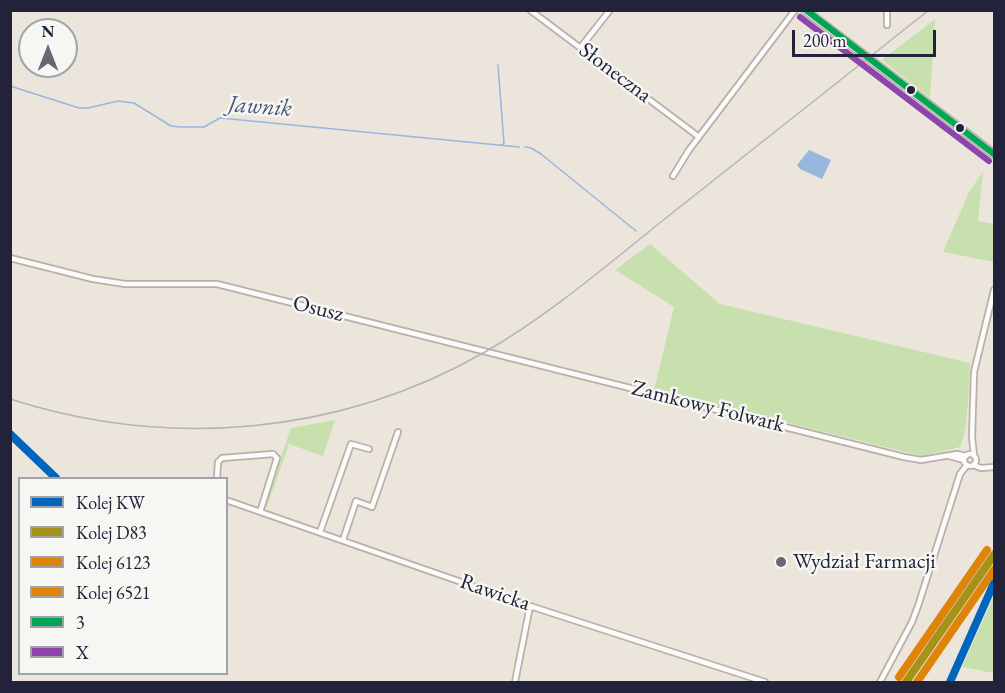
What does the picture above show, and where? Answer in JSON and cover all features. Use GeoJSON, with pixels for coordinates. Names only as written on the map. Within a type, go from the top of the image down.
{"type":"FeatureCollection","features":[{"type":"Feature","properties":{"kind":"main road"},"geometry":{"type":"LineString","coordinates":[[805,10],[994,154]]}},
{"type":"Feature","properties":{"kind":"street","name":"Słoneczna"},"geometry":{"type":"LineString","coordinates":[[530,10],[699,137]]}},
{"type":"Feature","properties":{"kind":"street"},"geometry":{"type":"LineString","coordinates":[[581,47],[610,10]]}},
{"type":"Feature","properties":{"kind":"street"},"geometry":{"type":"LineString","coordinates":[[673,176],[699,137],[795,10]]}},
{"type":"Feature","properties":{"kind":"street"},"geometry":{"type":"LineString","coordinates":[[887,10],[887,25]]}},
{"type":"Feature","properties":{"kind":"street","name":"Osusz"},"geometry":{"type":"LineString","coordinates":[[10,258],[99,280],[133,284],[217,284],[470,347]]}},
{"type":"Feature","properties":{"kind":"street"},"geometry":{"type":"LineString","coordinates":[[880,682],[912,622],[960,474],[970,459],[974,372],[994,290]]}},
{"type":"Feature","properties":{"kind":"street","name":"Zamkowy Folwark"},"geometry":{"type":"LineString","coordinates":[[470,347],[904,457],[921,460],[957,454],[991,467]]}},
{"type":"Feature","properties":{"kind":"street"},"geometry":{"type":"LineString","coordinates":[[343,540],[356,501],[372,507],[398,432]]}},
{"type":"Feature","properties":{"kind":"street"},"geometry":{"type":"LineString","coordinates":[[320,532],[351,444],[369,449]]}},
{"type":"Feature","properties":{"kind":"street"},"geometry":{"type":"LineString","coordinates":[[217,477],[218,462],[222,458],[273,454],[277,458],[260,512]]}},
{"type":"Feature","properties":{"kind":"street","name":"Rawicka"},"geometry":{"type":"LineString","coordinates":[[228,501],[530,606],[765,682]]}},
{"type":"Feature","properties":{"kind":"street"},"geometry":{"type":"LineString","coordinates":[[515,682],[530,606]]}},
{"type":"Feature","properties":{"kind":"green space"},"geometry":{"type":"Polygon","coordinates":[[[935,19],[930,98],[882,60],[935,19]]]}},
{"type":"Feature","properties":{"kind":"green space"},"geometry":{"type":"Polygon","coordinates":[[[983,172],[978,221],[994,224],[994,262],[943,252],[970,190],[983,172]]]}},
{"type":"Feature","properties":{"kind":"green space"},"geometry":{"type":"Polygon","coordinates":[[[650,244],[720,304],[970,363],[967,419],[960,447],[922,456],[654,390],[674,307],[615,270],[650,244]]]}},
{"type":"Feature","properties":{"kind":"green space"},"geometry":{"type":"Polygon","coordinates":[[[335,420],[323,456],[289,444],[267,507],[264,506],[291,428],[335,420]]]}},
{"type":"Feature","properties":{"kind":"green space"},"geometry":{"type":"Polygon","coordinates":[[[994,596],[994,673],[962,667],[994,596]]]}},
{"type":"Feature","properties":{"kind":"water"},"geometry":{"type":"Polygon","coordinates":[[[809,150],[831,160],[822,179],[800,169],[797,165],[809,150]]]}},
{"type":"Feature","properties":{"kind":"waterway"},"geometry":{"type":"LineString","coordinates":[[498,65],[504,143],[502,145]]}},
{"type":"Feature","properties":{"kind":"waterway","name":"Jawnik"},"geometry":{"type":"LineString","coordinates":[[10,86],[79,108],[118,101],[134,103],[171,126],[204,127],[220,118],[519,147]]}},
{"type":"Feature","properties":{"kind":"waterway","name":"Jawnik"},"geometry":{"type":"LineString","coordinates":[[525,147],[541,154],[636,231]]}},
{"type":"Feature","properties":{"kind":"railway"},"geometry":{"type":"LineString","coordinates":[[10,399],[70,415],[131,425],[192,428],[253,426],[313,417],[372,402],[429,380],[485,352],[559,303],[929,10]]}},
{"type":"Feature","properties":{"kind":"railway"},"geometry":{"type":"LineString","coordinates":[[928,644],[994,549]]}},
{"type":"Feature","properties":{"kind":"rail line","name":"KW"},"geometry":{"type":"LineString","coordinates":[[10,434],[55,477]]}},
{"type":"Feature","properties":{"kind":"rail line","name":"6521"},"geometry":{"type":"LineString","coordinates":[[899,677],[987,550]]}},
{"type":"Feature","properties":{"kind":"rail line","name":"D83"},"geometry":{"type":"LineString","coordinates":[[906,682],[994,555]]}},
{"type":"Feature","properties":{"kind":"rail line","name":"6123"},"geometry":{"type":"LineString","coordinates":[[917,682],[994,570]]}},
{"type":"Feature","properties":{"kind":"rail line","name":"KW"},"geometry":{"type":"LineString","coordinates":[[950,682],[994,583]]}},
{"type":"Feature","properties":{"kind":"transit line","name":"3"},"geometry":{"type":"LineString","coordinates":[[806,10],[994,154]]}},
{"type":"Feature","properties":{"kind":"transit line","name":"X"},"geometry":{"type":"LineString","coordinates":[[800,17],[989,161]]}},
{"type":"Feature","properties":{"kind":"place","name":"Wydział Farmacji"},"geometry":{"type":"Point","coordinates":[781,562]}}]}
